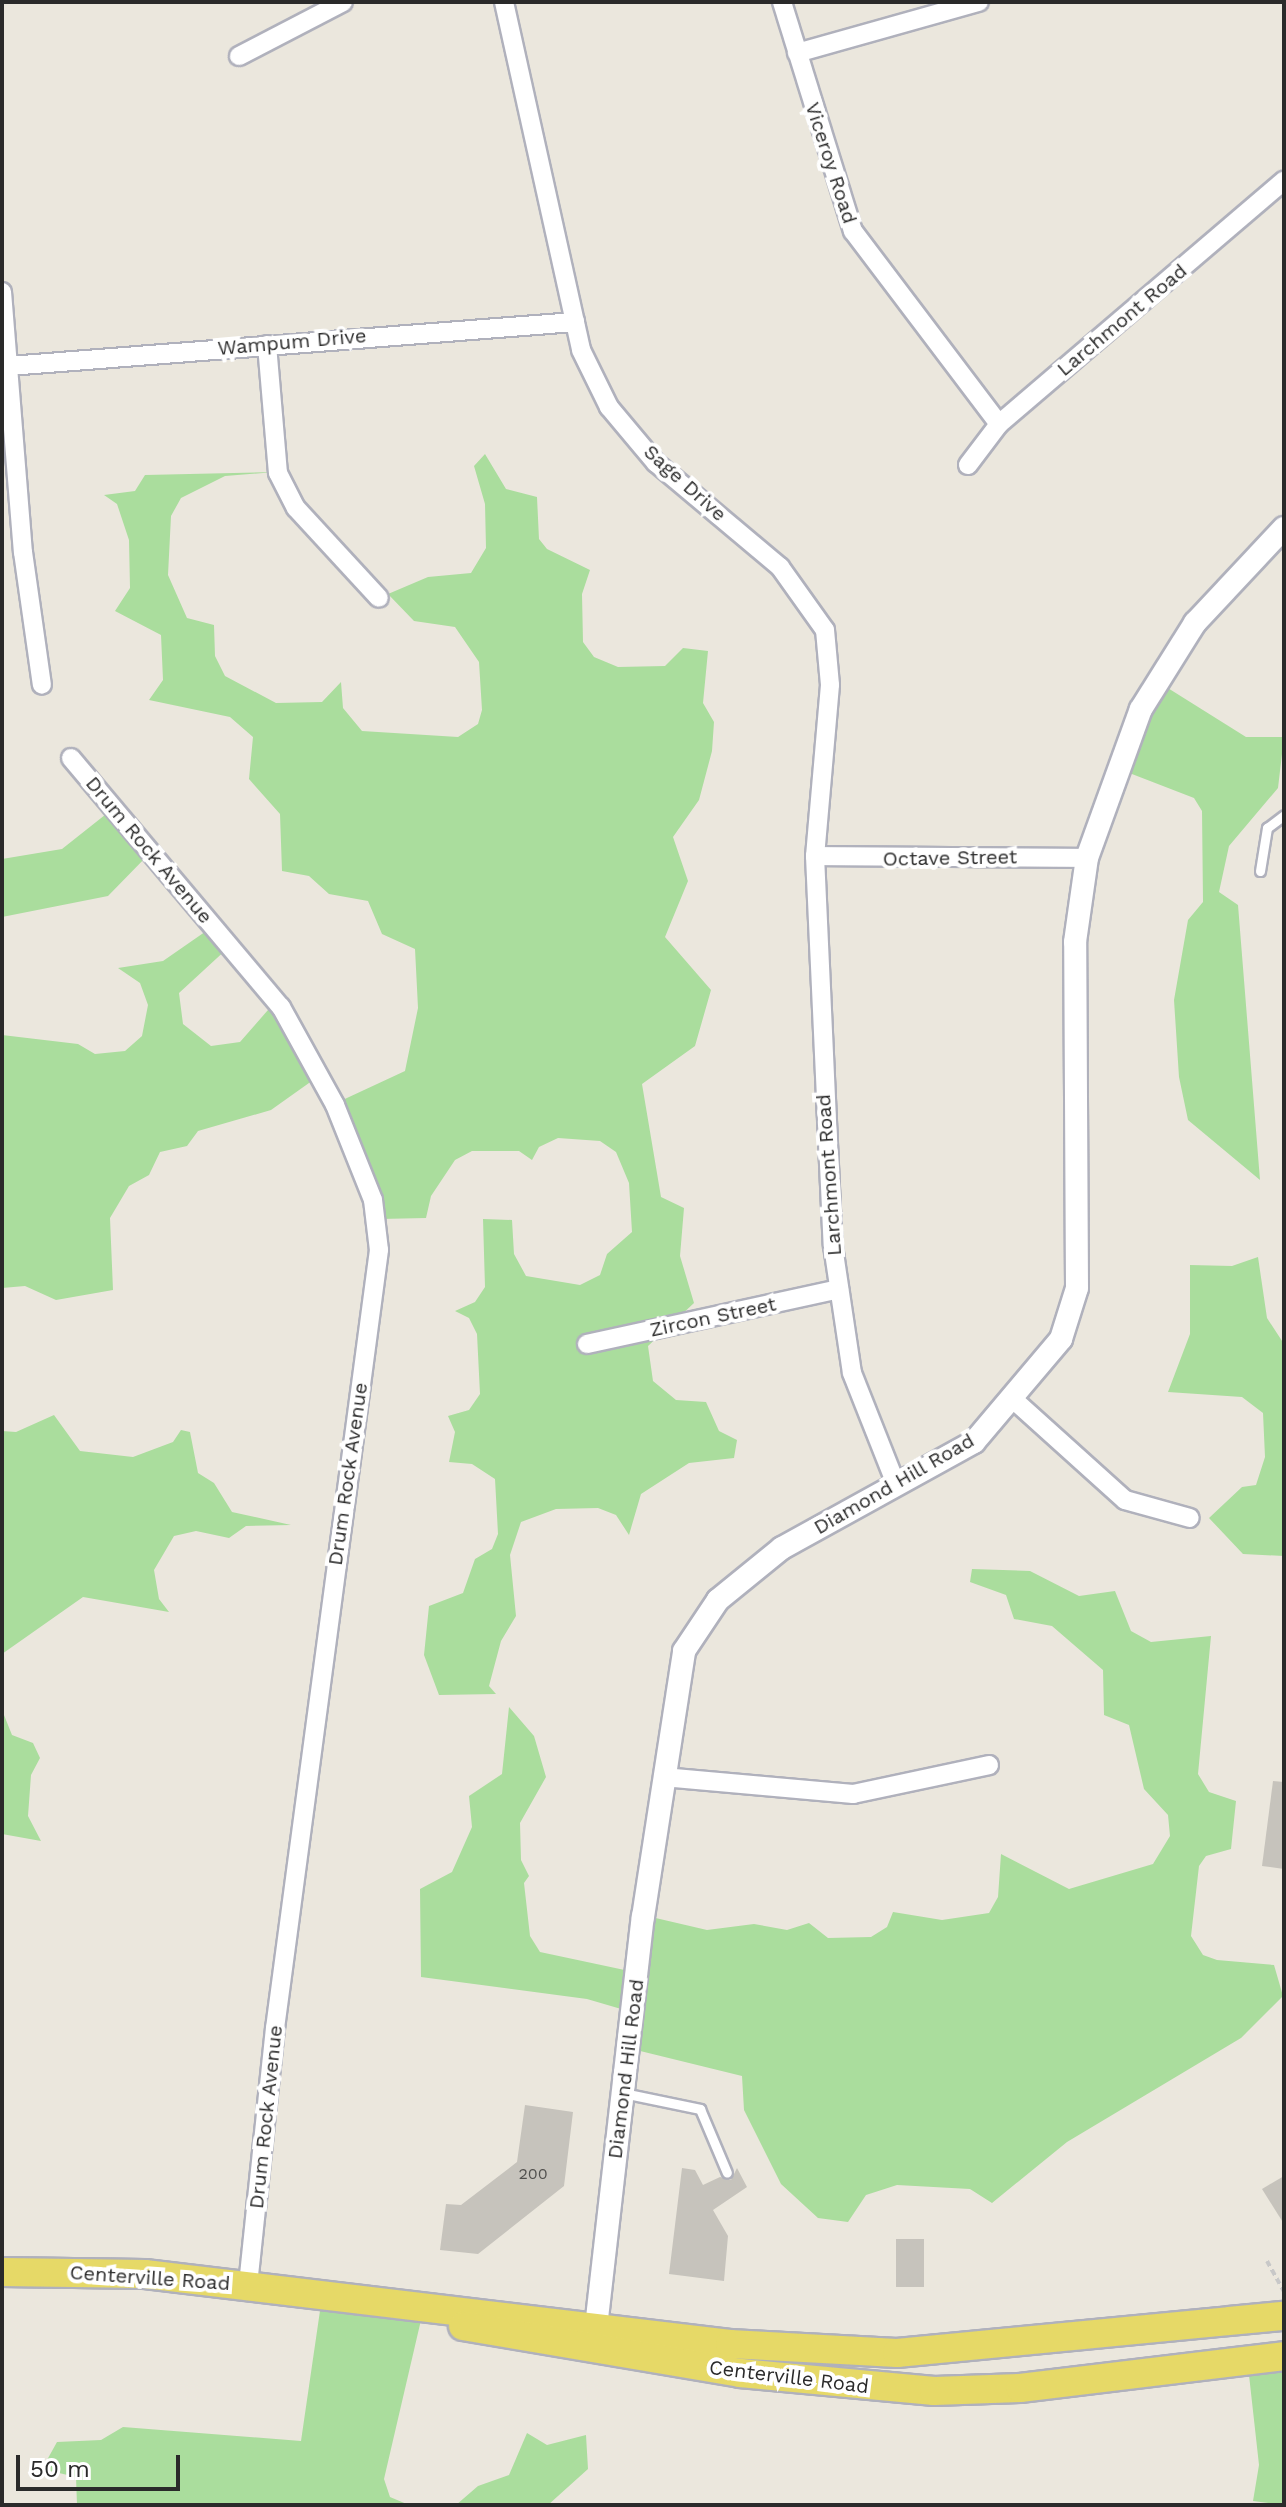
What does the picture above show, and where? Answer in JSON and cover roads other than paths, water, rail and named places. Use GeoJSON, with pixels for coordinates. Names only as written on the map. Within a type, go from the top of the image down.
{"type":"FeatureCollection","features":[{"type":"Feature","properties":{"kind":"main road","name":"Centerville Road"},"geometry":{"type":"LineString","coordinates":[[2,2272],[145,2274],[298,2291],[595,2338],[847,2385],[1020,2388],[1284,2356]]}},
{"type":"Feature","properties":{"kind":"main road","name":"Centerville Road"},"geometry":{"type":"LineString","coordinates":[[595,2338],[897,2353],[1044,2342],[1284,2316]]}},
{"type":"Feature","properties":{"kind":"main road"},"geometry":{"type":"LineString","coordinates":[[1044,2342],[1054,2383]]}},
{"type":"Feature","properties":{"kind":"main road"},"geometry":{"type":"LineString","coordinates":[[1007,2344],[1020,2388]]}},
{"type":"Feature","properties":{"kind":"street"},"geometry":{"type":"LineString","coordinates":[[239,56],[343,2]]}},
{"type":"Feature","properties":{"kind":"street","name":"Sage Drive"},"geometry":{"type":"LineString","coordinates":[[504,2],[581,350],[609,407],[656,463],[780,567],[825,630],[830,685],[815,856]]}},
{"type":"Feature","properties":{"kind":"street","name":"Viceroy Road"},"geometry":{"type":"LineString","coordinates":[[782,2],[853,231],[999,424]]}},
{"type":"Feature","properties":{"kind":"street"},"geometry":{"type":"LineString","coordinates":[[797,53],[979,2]]}},
{"type":"Feature","properties":{"kind":"street","name":"Larchmont Road"},"geometry":{"type":"LineString","coordinates":[[968,465],[999,424],[1284,181]]}},
{"type":"Feature","properties":{"kind":"street"},"geometry":{"type":"LineString","coordinates":[[2,292],[23,552],[42,685]]}},
{"type":"Feature","properties":{"kind":"street","name":"Wampum Drive"},"geometry":{"type":"LineString","coordinates":[[9,366],[575,322]]}},
{"type":"Feature","properties":{"kind":"street"},"geometry":{"type":"LineString","coordinates":[[267,345],[278,473],[296,508],[379,598]]}},
{"type":"Feature","properties":{"kind":"street","name":"Diamond Hill Road"},"geometry":{"type":"LineString","coordinates":[[595,2338],[675,1681],[702,1620],[782,1548],[974,1442],[1014,1400],[1061,1339],[1077,1288],[1075,942],[1087,858],[1141,709],[1195,623],[1284,528]]}},
{"type":"Feature","properties":{"kind":"street","name":"Drum Rock Avenue"},"geometry":{"type":"LineString","coordinates":[[71,758],[281,1007],[335,1105],[373,1200],[379,1250],[275,2028],[248,2285]]}},
{"type":"Feature","properties":{"kind":"street","name":"Larchmont Road"},"geometry":{"type":"LineString","coordinates":[[815,856],[820,1047],[839,1289],[852,1373],[896,1484]]}},
{"type":"Feature","properties":{"kind":"street","name":"Octave Street"},"geometry":{"type":"LineString","coordinates":[[815,856],[1087,858]]}},
{"type":"Feature","properties":{"kind":"street","name":"Zircon Street"},"geometry":{"type":"LineString","coordinates":[[587,1344],[839,1289]]}},
{"type":"Feature","properties":{"kind":"street"},"geometry":{"type":"LineString","coordinates":[[1014,1400],[1125,1500],[1190,1518]]}},
{"type":"Feature","properties":{"kind":"street"},"geometry":{"type":"LineString","coordinates":[[663,1777],[853,1794],[989,1765]]}},
{"type":"Feature","properties":{"kind":"lane"},"geometry":{"type":"LineString","coordinates":[[1260,871],[1267,828],[1284,815]]}},
{"type":"Feature","properties":{"kind":"lane"},"geometry":{"type":"LineString","coordinates":[[623,2093],[700,2109],[727,2173]]}}]}
